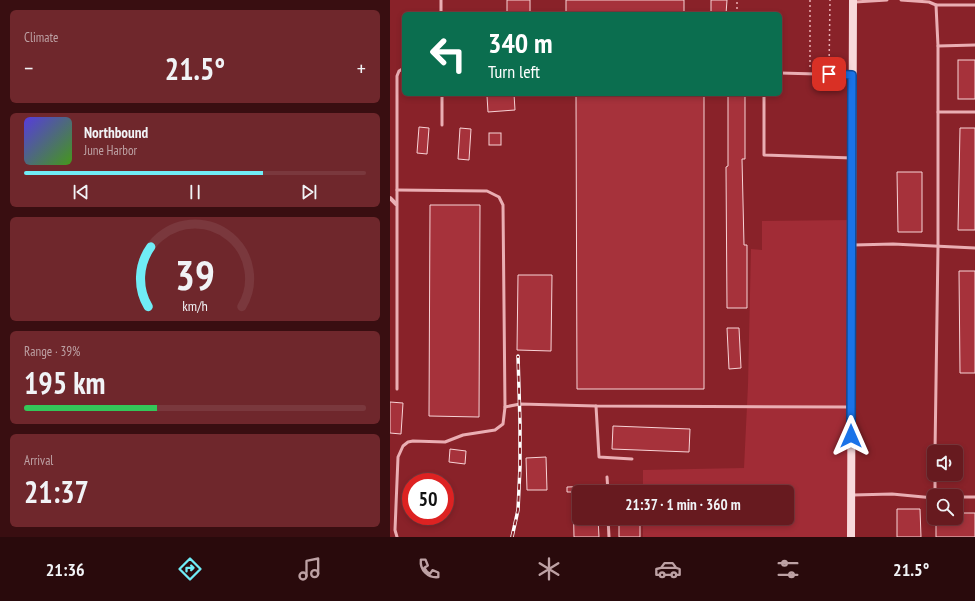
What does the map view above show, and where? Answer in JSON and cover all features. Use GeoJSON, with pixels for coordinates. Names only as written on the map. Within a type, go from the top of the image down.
{"type":"FeatureCollection","features":[{"type":"Feature","properties":{"kind":"main road"},"geometry":{"type":"LineString","coordinates":[[851,537],[853,1]]}},
{"type":"Feature","properties":{"kind":"street"},"geometry":{"type":"LineString","coordinates":[[390,198],[396,204]]}},
{"type":"Feature","properties":{"kind":"lane"},"geometry":{"type":"LineString","coordinates":[[441,0],[441,12]]}},
{"type":"Feature","properties":{"kind":"lane"},"geometry":{"type":"LineString","coordinates":[[853,1],[888,0]]}},
{"type":"Feature","properties":{"kind":"lane"},"geometry":{"type":"LineString","coordinates":[[901,0],[929,2],[936,5],[975,5]]}},
{"type":"Feature","properties":{"kind":"lane"},"geometry":{"type":"LineString","coordinates":[[935,445],[938,247],[938,46],[936,5]]}},
{"type":"Feature","properties":{"kind":"lane"},"geometry":{"type":"LineString","coordinates":[[938,46],[975,45]]}},
{"type":"Feature","properties":{"kind":"lane"},"geometry":{"type":"LineString","coordinates":[[397,389],[397,76],[399,71],[402,69]]}},
{"type":"Feature","properties":{"kind":"lane"},"geometry":{"type":"LineString","coordinates":[[782,73],[852,75]]}},
{"type":"Feature","properties":{"kind":"lane"},"geometry":{"type":"LineString","coordinates":[[442,96],[442,125]]}},
{"type":"Feature","properties":{"kind":"lane"},"geometry":{"type":"LineString","coordinates":[[764,96],[764,155],[852,158]]}},
{"type":"Feature","properties":{"kind":"lane"},"geometry":{"type":"LineString","coordinates":[[938,112],[975,112]]}},
{"type":"Feature","properties":{"kind":"lane"},"geometry":{"type":"LineString","coordinates":[[397,190],[488,191],[499,197],[503,205],[505,407],[503,424],[495,430],[468,434],[445,442],[413,441],[408,442],[403,446],[398,457],[395,530],[397,537]]}},
{"type":"Feature","properties":{"kind":"lane"},"geometry":{"type":"LineString","coordinates":[[852,245],[893,244],[975,248]]}},
{"type":"Feature","properties":{"kind":"lane"},"geometry":{"type":"LineString","coordinates":[[505,407],[520,404],[596,406],[851,407]]}},
{"type":"Feature","properties":{"kind":"lane"},"geometry":{"type":"LineString","coordinates":[[596,406],[599,457],[632,459]]}},
{"type":"Feature","properties":{"kind":"lane"},"geometry":{"type":"LineString","coordinates":[[607,477],[608,485]]}},
{"type":"Feature","properties":{"kind":"lane"},"geometry":{"type":"LineString","coordinates":[[851,495],[892,494],[927,496]]}},
{"type":"Feature","properties":{"kind":"lane"},"geometry":{"type":"LineString","coordinates":[[963,497],[975,497]]}},
{"type":"Feature","properties":{"kind":"lane"},"geometry":{"type":"LineString","coordinates":[[608,525],[609,537]]}},
{"type":"Feature","properties":{"kind":"path"},"geometry":{"type":"LineString","coordinates":[[737,0],[737,12]]}},
{"type":"Feature","properties":{"kind":"path"},"geometry":{"type":"LineString","coordinates":[[810,0],[810,74]]}},
{"type":"Feature","properties":{"kind":"path"},"geometry":{"type":"LineString","coordinates":[[829,74],[830,0]]}},
{"type":"Feature","properties":{"kind":"shaded area"},"geometry":{"type":"Polygon","coordinates":[[[852,220],[851,537],[643,537],[643,525],[794,525],[794,485],[643,485],[643,470],[744,468],[748,385],[751,249],[762,250],[762,221],[852,220]]]}},
{"type":"Feature","properties":{"kind":"building"},"geometry":{"type":"Polygon","coordinates":[[[507,0],[530,0],[530,12],[507,12],[507,0]]]}},
{"type":"Feature","properties":{"kind":"building"},"geometry":{"type":"Polygon","coordinates":[[[566,0],[684,0],[684,12],[566,12],[566,0]]]}},
{"type":"Feature","properties":{"kind":"building"},"geometry":{"type":"Polygon","coordinates":[[[711,0],[727,0],[726,12],[711,12],[711,0]]]}},
{"type":"Feature","properties":{"kind":"building"},"geometry":{"type":"Polygon","coordinates":[[[958,60],[975,60],[975,99],[958,99],[958,60]]]}},
{"type":"Feature","properties":{"kind":"building"},"geometry":{"type":"Polygon","coordinates":[[[487,96],[514,96],[515,110],[488,112],[487,96]]]}},
{"type":"Feature","properties":{"kind":"building"},"geometry":{"type":"Polygon","coordinates":[[[576,96],[704,96],[704,389],[577,389],[576,96]]]}},
{"type":"Feature","properties":{"kind":"building"},"geometry":{"type":"Polygon","coordinates":[[[728,96],[745,96],[745,159],[742,159],[744,245],[747,245],[747,308],[727,308],[726,167],[728,166],[728,96]]]}},
{"type":"Feature","properties":{"kind":"building"},"geometry":{"type":"Polygon","coordinates":[[[419,127],[429,128],[427,154],[417,153],[419,127]]]}},
{"type":"Feature","properties":{"kind":"building"},"geometry":{"type":"Polygon","coordinates":[[[460,128],[471,129],[469,160],[458,159],[460,128]]]}},
{"type":"Feature","properties":{"kind":"building"},"geometry":{"type":"Polygon","coordinates":[[[960,128],[975,128],[975,230],[958,230],[960,128]]]}},
{"type":"Feature","properties":{"kind":"building"},"geometry":{"type":"Polygon","coordinates":[[[489,133],[501,133],[501,145],[489,145],[489,133]]]}},
{"type":"Feature","properties":{"kind":"building"},"geometry":{"type":"Polygon","coordinates":[[[897,172],[922,172],[922,232],[898,232],[897,172]]]}},
{"type":"Feature","properties":{"kind":"building"},"geometry":{"type":"Polygon","coordinates":[[[430,205],[480,205],[479,417],[429,416],[430,205]]]}},
{"type":"Feature","properties":{"kind":"building"},"geometry":{"type":"Polygon","coordinates":[[[959,271],[975,271],[975,373],[960,373],[959,271]]]}},
{"type":"Feature","properties":{"kind":"building"},"geometry":{"type":"Polygon","coordinates":[[[518,275],[552,275],[551,351],[517,350],[518,275]]]}},
{"type":"Feature","properties":{"kind":"building"},"geometry":{"type":"Polygon","coordinates":[[[727,328],[739,328],[741,368],[729,369],[727,328]]]}},
{"type":"Feature","properties":{"kind":"building"},"geometry":{"type":"Polygon","coordinates":[[[390,402],[403,403],[401,434],[390,433],[390,402]]]}},
{"type":"Feature","properties":{"kind":"building"},"geometry":{"type":"Polygon","coordinates":[[[613,426],[690,429],[689,452],[612,449],[613,426]]]}},
{"type":"Feature","properties":{"kind":"building"},"geometry":{"type":"Polygon","coordinates":[[[450,449],[466,451],[465,464],[449,462],[450,449]]]}},
{"type":"Feature","properties":{"kind":"building"},"geometry":{"type":"Polygon","coordinates":[[[546,457],[547,490],[527,490],[526,458],[546,457]]]}},
{"type":"Feature","properties":{"kind":"building"},"geometry":{"type":"Polygon","coordinates":[[[567,487],[572,487],[572,492],[567,492],[567,487]]]}},
{"type":"Feature","properties":{"kind":"building"},"geometry":{"type":"Polygon","coordinates":[[[897,509],[920,509],[921,537],[897,537],[897,509]]]}},
{"type":"Feature","properties":{"kind":"building"},"geometry":{"type":"Polygon","coordinates":[[[963,513],[975,513],[975,537],[936,537],[936,525],[963,525],[963,513]]]}},
{"type":"Feature","properties":{"kind":"building"},"geometry":{"type":"Polygon","coordinates":[[[574,525],[598,525],[599,537],[574,537],[574,525]]]}},
{"type":"Feature","properties":{"kind":"building"},"geometry":{"type":"Polygon","coordinates":[[[619,525],[640,525],[640,537],[619,537],[619,525]]]}},
{"type":"Feature","properties":{"kind":"railway"},"geometry":{"type":"LineString","coordinates":[[512,537],[518,510],[520,467],[518,356]]}},
{"type":"Feature","properties":{"kind":"route"},"geometry":{"type":"LineString","coordinates":[[829,74],[852,75],[851,436]]}}]}
